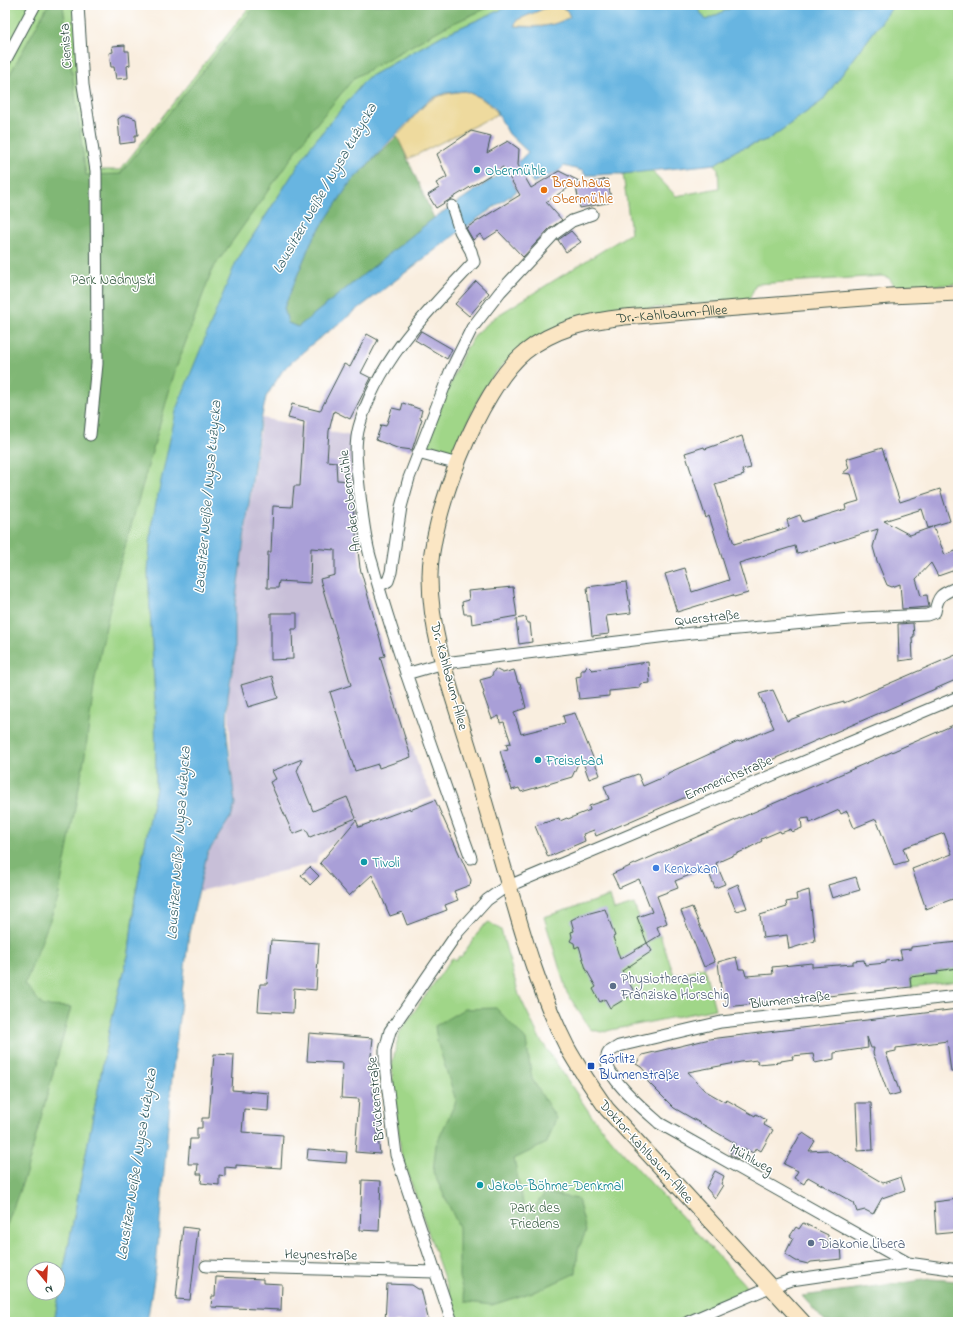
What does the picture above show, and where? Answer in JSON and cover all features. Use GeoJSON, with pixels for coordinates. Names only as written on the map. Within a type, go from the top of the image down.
{"type":"FeatureCollection","features":[{"type":"Feature","properties":{"kind":"main road","name":"Dr.-Kahlbaum-Allee"},"geometry":{"type":"LineString","coordinates":[[509,886],[444,663],[434,614],[430,569],[436,529],[458,464],[483,407],[501,376],[532,346],[570,328],[597,320],[643,315],[890,296],[958,293]]}},
{"type":"Feature","properties":{"kind":"main road","name":"Doktor-Kahlbaum-Allee"},"geometry":{"type":"LineString","coordinates":[[509,886],[540,987],[561,1035],[583,1075],[607,1110],[803,1322]]}},
{"type":"Feature","properties":{"kind":"street"},"geometry":{"type":"LineString","coordinates":[[5,61],[35,5]]}},
{"type":"Feature","properties":{"kind":"street","name":"Cienista"},"geometry":{"type":"LineString","coordinates":[[78,5],[83,85],[96,171],[97,364],[90,435]]}},
{"type":"Feature","properties":{"kind":"street","name":"An der Obermühle"},"geometry":{"type":"LineString","coordinates":[[452,206],[460,231],[471,251],[474,262],[429,310],[397,350],[376,386],[359,428],[357,455],[368,546],[379,586],[406,674],[471,858]]}},
{"type":"Feature","properties":{"kind":"street"},"geometry":{"type":"LineString","coordinates":[[379,586],[388,581],[391,572],[401,507],[418,453],[450,372],[472,328],[500,292],[554,234],[572,221],[592,214]]}},
{"type":"Feature","properties":{"kind":"street"},"geometry":{"type":"LineString","coordinates":[[418,453],[458,464]]}},
{"type":"Feature","properties":{"kind":"street","name":"Querstraße"},"geometry":{"type":"LineString","coordinates":[[444,663],[692,633],[862,618],[927,615],[935,612],[937,600],[942,594],[958,587]]}},
{"type":"Feature","properties":{"kind":"street"},"geometry":{"type":"LineString","coordinates":[[406,674],[444,663]]}},
{"type":"Feature","properties":{"kind":"street","name":"Emmerichstraße"},"geometry":{"type":"LineString","coordinates":[[509,886],[958,697]]}},
{"type":"Feature","properties":{"kind":"street","name":"Brückenstraße"},"geometry":{"type":"LineString","coordinates":[[452,1322],[396,1155],[385,1066],[387,1039],[394,1025],[458,932],[491,897],[509,886]]}},
{"type":"Feature","properties":{"kind":"street","name":"Blumenstraße"},"geometry":{"type":"LineString","coordinates":[[606,1056],[619,1046],[722,1022],[958,996]]}},
{"type":"Feature","properties":{"kind":"street","name":"Mühlweg"},"geometry":{"type":"LineString","coordinates":[[606,1056],[608,1070],[630,1097],[659,1123],[908,1263]]}},
{"type":"Feature","properties":{"kind":"street","name":"Mühlweg"},"geometry":{"type":"LineString","coordinates":[[688,1322],[770,1287],[791,1280],[908,1263],[958,1270]]}},
{"type":"Feature","properties":{"kind":"street","name":"Heynestraße"},"geometry":{"type":"LineString","coordinates":[[206,1266],[435,1272]]}},
{"type":"Feature","properties":{"kind":"shaded area"},"geometry":{"type":"Polygon","coordinates":[[[262,418],[351,436],[352,469],[362,581],[420,771],[433,797],[355,825],[318,856],[316,863],[199,891],[207,855],[231,817],[233,794],[228,696],[235,657],[235,605],[262,418]]]}},
{"type":"Feature","properties":{"kind":"green space"},"geometry":{"type":"Polygon","coordinates":[[[5,5],[35,5],[5,61],[5,5]]]}},
{"type":"Feature","properties":{"kind":"green space","name":"Park Nadnyski"},"geometry":{"type":"Polygon","coordinates":[[[36,5],[77,5],[94,170],[120,170],[251,5],[512,5],[443,35],[367,78],[310,147],[236,262],[152,522],[148,572],[155,699],[156,787],[135,897],[129,952],[110,1026],[66,1261],[26,1261],[26,1301],[58,1301],[54,1322],[5,1322],[5,68],[36,5]]]}},
{"type":"Feature","properties":{"kind":"green space","name":"Park Nadnyski"},"geometry":{"type":"Polygon","coordinates":[[[48,5],[63,5],[86,175],[120,174],[256,5],[494,5],[445,27],[354,78],[309,133],[212,270],[175,371],[116,579],[95,679],[85,755],[58,899],[25,984],[43,1006],[71,1007],[26,1173],[5,1230],[5,83],[48,5]]]}},
{"type":"Feature","properties":{"kind":"green space"},"geometry":{"type":"Polygon","coordinates":[[[695,5],[737,5],[706,20],[695,5]]]}},
{"type":"Feature","properties":{"kind":"green space"},"geometry":{"type":"Polygon","coordinates":[[[894,5],[958,5],[958,284],[896,288],[889,278],[882,276],[756,284],[749,300],[606,312],[517,351],[495,373],[481,393],[454,453],[423,448],[464,352],[476,334],[495,317],[631,233],[623,174],[651,170],[676,196],[719,188],[718,169],[715,164],[737,150],[769,139],[822,101],[894,5]]]}},
{"type":"Feature","properties":{"kind":"green space"},"geometry":{"type":"Polygon","coordinates":[[[397,136],[434,218],[298,327],[288,323],[284,308],[311,242],[350,183],[397,136]]]}},
{"type":"Feature","properties":{"kind":"green space"},"geometry":{"type":"Polygon","coordinates":[[[610,896],[614,910],[634,904],[647,943],[660,935],[674,975],[704,967],[715,1009],[601,1032],[590,1029],[567,993],[544,917],[610,896]]]}},
{"type":"Feature","properties":{"kind":"green space","name":"Park des Friedens"},"geometry":{"type":"Polygon","coordinates":[[[489,922],[501,930],[519,995],[540,1039],[591,1115],[615,1144],[745,1285],[747,1292],[742,1296],[675,1322],[459,1322],[401,1153],[393,1087],[392,1065],[399,1033],[452,958],[456,961],[459,956],[461,957],[482,927],[489,922]]]}},
{"type":"Feature","properties":{"kind":"green space"},"geometry":{"type":"Polygon","coordinates":[[[958,968],[958,981],[911,987],[910,973],[928,975],[938,974],[937,971],[958,968]]]}},
{"type":"Feature","properties":{"kind":"green space"},"geometry":{"type":"Polygon","coordinates":[[[496,1008],[526,1040],[532,1079],[556,1118],[547,1143],[514,1159],[526,1218],[545,1193],[578,1199],[586,1231],[578,1250],[576,1273],[539,1290],[492,1305],[466,1302],[459,1277],[459,1227],[433,1172],[436,1145],[456,1101],[437,1041],[435,1026],[464,1009],[496,1008]]]}},
{"type":"Feature","properties":{"kind":"green space"},"geometry":{"type":"Polygon","coordinates":[[[931,1279],[958,1281],[958,1322],[825,1322],[802,1296],[931,1279]]]}},
{"type":"Feature","properties":{"kind":"sand"},"geometry":{"type":"Polygon","coordinates":[[[557,6],[567,10],[570,17],[549,25],[513,26],[517,20],[545,8],[557,6]]]}},
{"type":"Feature","properties":{"kind":"sand"},"geometry":{"type":"Polygon","coordinates":[[[465,91],[483,100],[498,114],[408,159],[397,136],[425,104],[440,96],[465,91]]]}},
{"type":"Feature","properties":{"kind":"water","name":"Lausitzer Neiße / Nysa Łużycka"},"geometry":{"type":"Polygon","coordinates":[[[512,5],[695,5],[706,20],[737,5],[894,5],[822,101],[769,139],[737,150],[715,164],[623,174],[590,175],[585,175],[583,171],[564,166],[559,171],[533,183],[525,170],[511,180],[517,191],[460,231],[312,344],[283,370],[266,397],[259,430],[235,605],[235,654],[228,695],[227,734],[235,804],[232,815],[207,854],[189,933],[172,1077],[156,1267],[147,1322],[54,1322],[58,1301],[66,1301],[66,1261],[110,1026],[129,952],[135,897],[156,787],[155,699],[148,572],[152,522],[177,407],[236,262],[310,147],[367,78],[443,35],[512,5]],[[557,6],[545,8],[517,20],[514,26],[543,26],[563,21],[570,17],[567,10],[557,6]],[[465,91],[445,93],[430,99],[350,183],[311,242],[284,308],[288,323],[298,327],[434,218],[520,160],[528,152],[509,134],[494,107],[482,98],[465,91]]]}},
{"type":"Feature","properties":{"kind":"building"},"geometry":{"type":"Polygon","coordinates":[[[125,45],[125,51],[129,51],[130,65],[127,66],[128,78],[116,79],[114,67],[111,67],[109,53],[113,52],[112,46],[125,45]]]}},
{"type":"Feature","properties":{"kind":"building"},"geometry":{"type":"Polygon","coordinates":[[[122,116],[128,116],[136,119],[138,135],[135,135],[135,142],[120,144],[118,119],[122,116]]]}},
{"type":"Feature","properties":{"kind":"building"},"geometry":{"type":"Polygon","coordinates":[[[471,131],[491,136],[487,153],[508,141],[519,149],[518,165],[531,188],[559,171],[579,181],[546,202],[562,220],[549,229],[523,257],[498,231],[484,240],[480,234],[473,240],[466,228],[520,195],[503,167],[436,208],[428,195],[439,188],[436,183],[447,177],[437,154],[471,131]]]}},
{"type":"Feature","properties":{"kind":"building"},"geometry":{"type":"Polygon","coordinates":[[[607,179],[612,202],[580,208],[576,186],[607,179]]]}},
{"type":"Feature","properties":{"kind":"building"},"geometry":{"type":"Polygon","coordinates":[[[571,231],[581,242],[566,252],[558,240],[571,231]]]}},
{"type":"Feature","properties":{"kind":"building"},"geometry":{"type":"Polygon","coordinates":[[[476,281],[489,293],[469,316],[455,304],[476,281]]]}},
{"type":"Feature","properties":{"kind":"building"},"geometry":{"type":"Polygon","coordinates":[[[421,331],[452,349],[447,359],[415,340],[421,331]]]}},
{"type":"Feature","properties":{"kind":"building"},"geometry":{"type":"Polygon","coordinates":[[[367,334],[378,340],[361,373],[371,378],[350,419],[334,411],[329,431],[327,461],[336,462],[337,480],[350,481],[360,568],[385,656],[380,657],[411,757],[379,768],[378,764],[355,771],[330,692],[351,685],[320,579],[335,575],[335,550],[311,548],[310,583],[279,581],[278,588],[267,588],[268,552],[271,552],[273,506],[292,507],[294,486],[300,486],[304,422],[288,418],[292,404],[320,411],[344,364],[350,367],[367,334]]]}},
{"type":"Feature","properties":{"kind":"building"},"geometry":{"type":"Polygon","coordinates":[[[403,403],[422,410],[420,418],[422,419],[412,450],[397,448],[376,440],[381,425],[386,426],[392,408],[401,410],[403,403]]]}},
{"type":"Feature","properties":{"kind":"building"},"geometry":{"type":"Polygon","coordinates":[[[742,436],[751,468],[742,470],[744,475],[715,484],[734,544],[789,527],[787,520],[800,515],[803,522],[846,509],[845,505],[859,501],[851,474],[843,473],[849,468],[846,459],[882,448],[900,502],[940,489],[950,521],[933,526],[945,555],[958,550],[958,569],[938,576],[931,563],[916,579],[921,596],[927,595],[929,607],[902,609],[900,584],[892,587],[887,585],[877,561],[873,547],[878,529],[797,554],[795,546],[739,563],[748,593],[734,597],[733,595],[677,612],[665,574],[685,568],[692,592],[729,580],[709,516],[706,518],[685,453],[704,447],[705,449],[742,436]],[[922,509],[884,521],[910,535],[932,527],[928,528],[922,509]]]}},
{"type":"Feature","properties":{"kind":"building"},"geometry":{"type":"Polygon","coordinates":[[[626,582],[631,613],[606,616],[609,634],[592,636],[587,587],[626,582]]]}},
{"type":"Feature","properties":{"kind":"building"},"geometry":{"type":"Polygon","coordinates":[[[513,587],[517,616],[472,624],[471,614],[464,614],[462,602],[469,600],[468,591],[513,587]]]}},
{"type":"Feature","properties":{"kind":"building"},"geometry":{"type":"Polygon","coordinates":[[[271,613],[297,613],[297,629],[292,629],[293,659],[271,660],[271,613]]]}},
{"type":"Feature","properties":{"kind":"building"},"geometry":{"type":"Polygon","coordinates":[[[526,617],[527,623],[530,623],[532,642],[519,644],[516,619],[526,617]]]}},
{"type":"Feature","properties":{"kind":"building"},"geometry":{"type":"Polygon","coordinates":[[[913,623],[913,659],[899,661],[898,624],[913,623]]]}},
{"type":"Feature","properties":{"kind":"building"},"geometry":{"type":"Polygon","coordinates":[[[958,654],[958,679],[596,836],[594,830],[583,834],[585,841],[548,857],[535,826],[559,818],[560,821],[567,818],[568,819],[590,810],[589,806],[609,799],[604,786],[638,774],[643,786],[738,741],[739,742],[774,728],[759,694],[773,690],[787,721],[823,707],[844,701],[844,703],[958,654]]]}},
{"type":"Feature","properties":{"kind":"building"},"geometry":{"type":"Polygon","coordinates":[[[648,662],[650,683],[640,684],[640,688],[609,691],[609,696],[579,699],[576,677],[581,676],[581,670],[585,670],[587,665],[592,670],[648,662]]]}},
{"type":"Feature","properties":{"kind":"building"},"geometry":{"type":"Polygon","coordinates":[[[495,669],[503,673],[514,670],[518,683],[520,683],[526,708],[514,712],[521,734],[565,723],[563,716],[575,713],[600,775],[589,779],[581,757],[572,777],[521,792],[519,788],[512,790],[500,751],[508,749],[506,744],[511,743],[504,722],[500,723],[499,716],[492,719],[483,694],[480,680],[491,677],[495,669]]]}},
{"type":"Feature","properties":{"kind":"building"},"geometry":{"type":"Polygon","coordinates":[[[272,676],[278,698],[248,707],[241,685],[272,676]]]}},
{"type":"Feature","properties":{"kind":"building"},"geometry":{"type":"Polygon","coordinates":[[[958,723],[958,897],[926,909],[912,869],[952,854],[944,833],[903,848],[908,861],[894,865],[876,819],[854,828],[847,811],[841,814],[839,810],[810,823],[809,818],[801,819],[802,828],[792,832],[791,829],[781,833],[780,831],[761,839],[762,841],[745,850],[716,863],[725,884],[715,888],[707,868],[675,881],[678,888],[657,896],[667,923],[657,927],[660,935],[647,943],[637,917],[652,912],[639,879],[619,888],[612,874],[958,723]]]}},
{"type":"Feature","properties":{"kind":"building"},"geometry":{"type":"Polygon","coordinates":[[[302,759],[297,771],[313,811],[347,797],[356,818],[310,837],[306,829],[293,834],[270,782],[276,779],[272,771],[302,759]]]}},
{"type":"Feature","properties":{"kind":"building","name":"Tivoli"},"geometry":{"type":"Polygon","coordinates":[[[435,800],[471,880],[470,885],[454,891],[458,900],[445,905],[447,910],[407,925],[402,912],[390,916],[372,875],[349,896],[320,863],[356,820],[359,827],[435,800]]]}},
{"type":"Feature","properties":{"kind":"building"},"geometry":{"type":"Polygon","coordinates":[[[310,867],[319,876],[310,885],[301,875],[310,867]]]}},
{"type":"Feature","properties":{"kind":"building"},"geometry":{"type":"Polygon","coordinates":[[[856,877],[860,890],[832,898],[828,885],[856,877]]]}},
{"type":"Feature","properties":{"kind":"building"},"geometry":{"type":"Polygon","coordinates":[[[738,884],[747,908],[736,911],[727,889],[738,884]]]}},
{"type":"Feature","properties":{"kind":"building"},"geometry":{"type":"Polygon","coordinates":[[[809,890],[815,941],[789,949],[787,935],[763,938],[760,915],[787,907],[786,902],[797,900],[796,894],[809,890]]]}},
{"type":"Feature","properties":{"kind":"building"},"geometry":{"type":"Polygon","coordinates":[[[692,907],[715,962],[704,967],[681,911],[692,907]]]}},
{"type":"Feature","properties":{"kind":"building"},"geometry":{"type":"Polygon","coordinates":[[[605,909],[615,936],[613,937],[620,959],[647,943],[652,951],[622,971],[635,993],[610,1008],[605,999],[600,1002],[593,989],[596,987],[586,969],[579,946],[575,948],[574,943],[570,941],[572,937],[571,932],[574,931],[571,920],[579,916],[605,909]]]}},
{"type":"Feature","properties":{"kind":"building"},"geometry":{"type":"Polygon","coordinates":[[[271,940],[319,943],[316,990],[294,988],[293,1013],[258,1011],[260,984],[267,984],[271,940]]]}},
{"type":"Feature","properties":{"kind":"building"},"geometry":{"type":"Polygon","coordinates":[[[958,942],[958,968],[937,971],[938,974],[910,977],[911,987],[727,1007],[726,997],[722,997],[718,962],[736,957],[739,969],[744,969],[746,976],[773,974],[772,967],[812,963],[812,967],[853,964],[853,961],[864,960],[865,965],[886,963],[886,961],[902,959],[900,950],[911,949],[911,947],[958,942]]]}},
{"type":"Feature","properties":{"kind":"building"},"geometry":{"type":"Polygon","coordinates":[[[958,1009],[958,1072],[951,1072],[947,1041],[896,1048],[896,1051],[886,1053],[900,1093],[889,1096],[873,1053],[874,1048],[871,1048],[867,1037],[868,1048],[834,1053],[834,1059],[815,1063],[813,1054],[792,1056],[793,1059],[781,1062],[758,1064],[757,1060],[688,1072],[704,1090],[725,1102],[727,1100],[755,1116],[756,1114],[766,1120],[764,1125],[773,1130],[761,1151],[756,1148],[753,1153],[744,1148],[738,1159],[730,1155],[735,1143],[674,1108],[647,1081],[651,1078],[641,1067],[636,1064],[642,1055],[710,1039],[958,1009]]]}},
{"type":"Feature","properties":{"kind":"building"},"geometry":{"type":"Polygon","coordinates":[[[309,1033],[373,1038],[370,1065],[380,1154],[355,1152],[359,1099],[341,1098],[343,1063],[307,1061],[309,1033]]]}},
{"type":"Feature","properties":{"kind":"building"},"geometry":{"type":"Polygon","coordinates":[[[214,1054],[234,1055],[232,1090],[269,1093],[268,1111],[244,1109],[242,1132],[283,1135],[281,1168],[236,1165],[236,1168],[225,1167],[225,1176],[219,1175],[219,1185],[201,1183],[202,1174],[197,1174],[198,1164],[188,1164],[190,1139],[197,1139],[197,1128],[202,1128],[202,1118],[209,1118],[214,1054]]]}},
{"type":"Feature","properties":{"kind":"building"},"geometry":{"type":"Polygon","coordinates":[[[856,1103],[871,1103],[873,1150],[858,1151],[856,1103]]]}},
{"type":"Feature","properties":{"kind":"building"},"geometry":{"type":"Polygon","coordinates":[[[803,1133],[815,1141],[809,1151],[827,1150],[883,1183],[901,1177],[905,1190],[882,1198],[873,1214],[865,1210],[857,1212],[854,1203],[808,1177],[804,1184],[794,1178],[798,1171],[784,1164],[800,1135],[803,1133]]]}},
{"type":"Feature","properties":{"kind":"building"},"geometry":{"type":"Polygon","coordinates":[[[308,1149],[347,1152],[346,1163],[307,1160],[308,1149]]]}},
{"type":"Feature","properties":{"kind":"building"},"geometry":{"type":"Polygon","coordinates":[[[715,1171],[724,1176],[721,1184],[723,1185],[715,1198],[706,1188],[715,1171]]]}},
{"type":"Feature","properties":{"kind":"building"},"geometry":{"type":"Polygon","coordinates":[[[362,1180],[381,1181],[379,1231],[360,1230],[362,1180]]]}},
{"type":"Feature","properties":{"kind":"building"},"geometry":{"type":"Polygon","coordinates":[[[958,1199],[958,1232],[936,1234],[934,1202],[958,1199]]]}},
{"type":"Feature","properties":{"kind":"building"},"geometry":{"type":"Polygon","coordinates":[[[803,1223],[828,1235],[828,1242],[835,1241],[841,1246],[842,1259],[811,1262],[808,1264],[796,1261],[785,1254],[793,1238],[790,1236],[796,1227],[799,1229],[803,1223]]]}},
{"type":"Feature","properties":{"kind":"building"},"geometry":{"type":"Polygon","coordinates":[[[183,1227],[198,1229],[190,1300],[176,1299],[183,1227]]]}},
{"type":"Feature","properties":{"kind":"building"},"geometry":{"type":"Polygon","coordinates":[[[216,1277],[263,1279],[263,1283],[282,1284],[281,1310],[211,1307],[212,1296],[215,1296],[216,1277]]]}},
{"type":"Feature","properties":{"kind":"building"},"geometry":{"type":"Polygon","coordinates":[[[387,1284],[412,1285],[418,1289],[421,1289],[429,1322],[385,1322],[387,1284]]]}},
{"type":"Feature","properties":{"kind":"place","name":"Obermühle"},"geometry":{"type":"Point","coordinates":[477,170]}},
{"type":"Feature","properties":{"kind":"place","name":"Brauhaus Obermühle"},"geometry":{"type":"Point","coordinates":[544,190]}},
{"type":"Feature","properties":{"kind":"place","name":"Freisebad"},"geometry":{"type":"Point","coordinates":[538,760]}},
{"type":"Feature","properties":{"kind":"place","name":"Tivoli"},"geometry":{"type":"Point","coordinates":[364,862]}},
{"type":"Feature","properties":{"kind":"place","name":"Kenkokan"},"geometry":{"type":"Point","coordinates":[656,868]}},
{"type":"Feature","properties":{"kind":"place","name":"Physiotherapie Franziska Horschig"},"geometry":{"type":"Point","coordinates":[613,986]}},
{"type":"Feature","properties":{"kind":"place","name":"Görlitz Blumenstraße"},"geometry":{"type":"Point","coordinates":[591,1066]}},
{"type":"Feature","properties":{"kind":"place","name":"Jakob-Böhme-Denkmal"},"geometry":{"type":"Point","coordinates":[480,1185]}},
{"type":"Feature","properties":{"kind":"place","name":"Diakonie Libera"},"geometry":{"type":"Point","coordinates":[811,1243]}}]}
